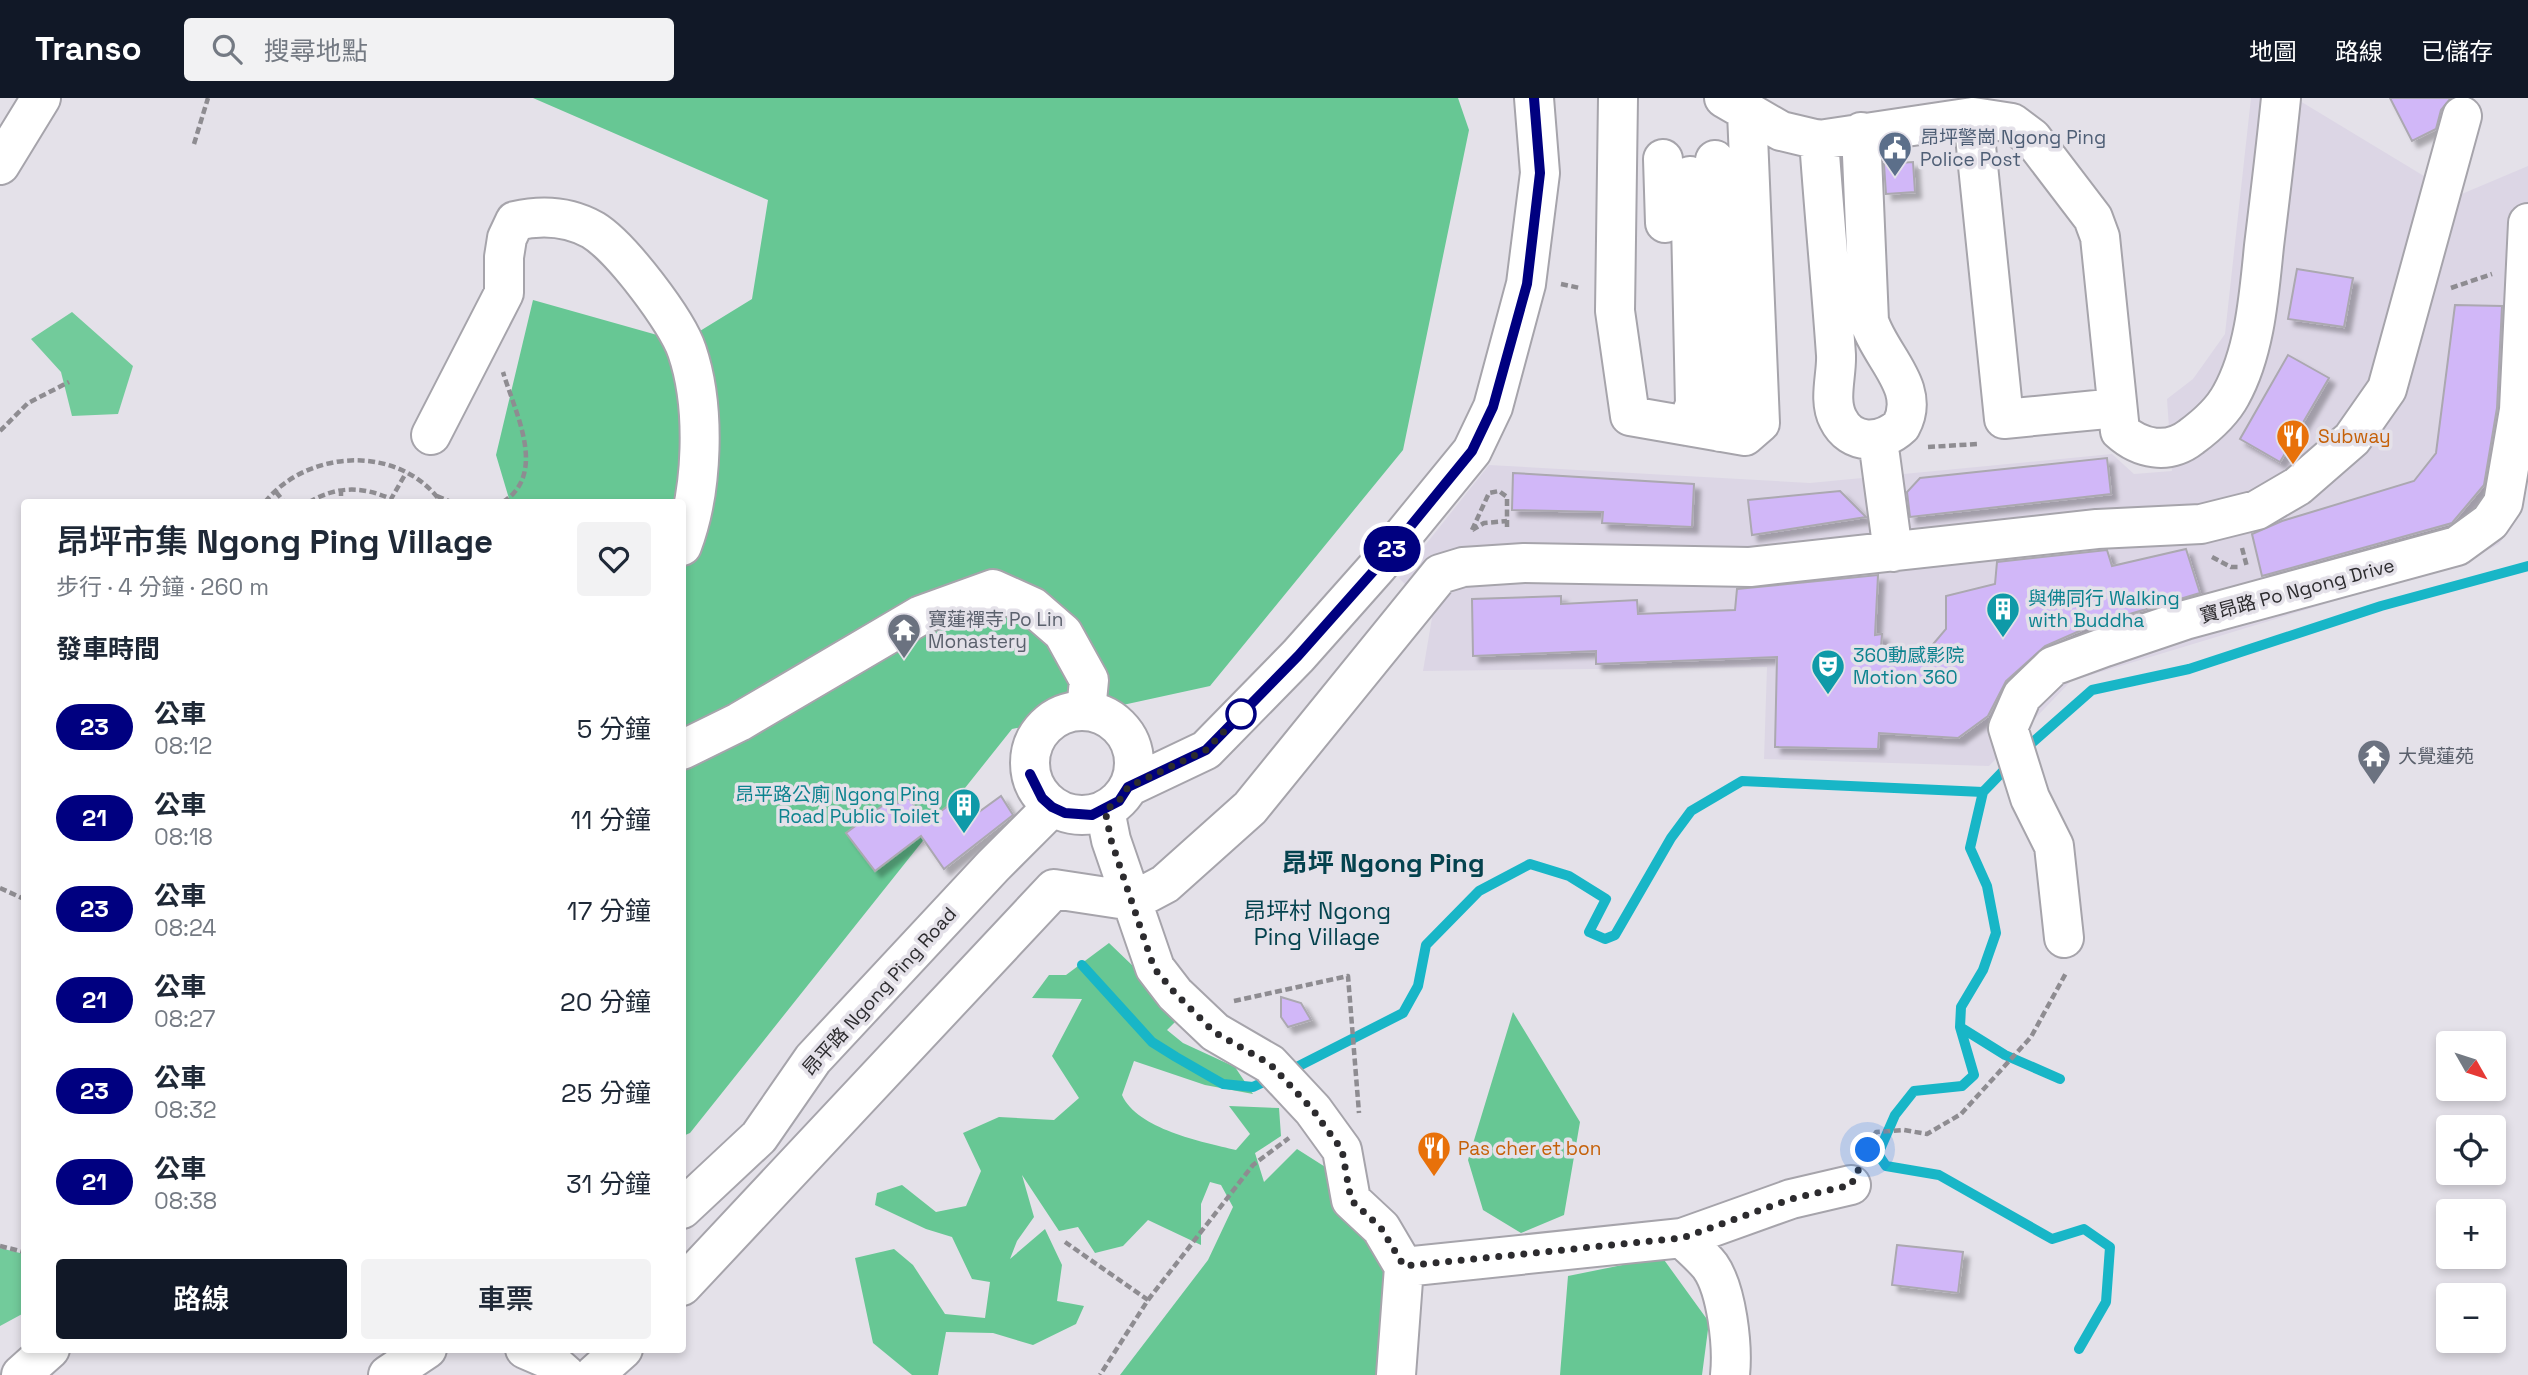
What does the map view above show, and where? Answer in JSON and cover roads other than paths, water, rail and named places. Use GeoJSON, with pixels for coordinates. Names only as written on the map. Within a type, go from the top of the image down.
{"type":"FeatureCollection","features":[{"type":"Feature","properties":{"kind":"street"},"geometry":{"type":"LineString","coordinates":[[0,165],[41,98]]}},
{"type":"Feature","properties":{"kind":"street"},"geometry":{"type":"LineString","coordinates":[[1396,1375],[1404,1266],[1381,1228],[1351,1200],[1342,1150],[1270,1064],[1214,1032],[1154,968],[1111,840],[1117,799],[1134,764],[1129,739],[1111,720],[1086,711],[1059,716],[1047,724],[1032,747],[1030,774],[1042,798],[1052,807],[1078,816],[1117,799],[1206,750],[1316,636],[1472,451],[1493,407],[1527,284],[1540,173],[1534,98]]}},
{"type":"Feature","properties":{"kind":"street"},"geometry":{"type":"LineString","coordinates":[[1618,98],[1615,312],[1630,416],[1745,436],[1760,423],[1704,160]]}},
{"type":"Feature","properties":{"kind":"street"},"geometry":{"type":"LineString","coordinates":[[1688,426],[1695,404],[1704,160],[1736,105],[1781,131],[1819,140],[1973,117],[2012,123],[2032,138],[2093,218],[2100,237],[2120,431],[2133,443],[2150,448],[2179,446],[2208,424],[2231,396],[2248,352],[2258,297],[2281,98]]}},
{"type":"Feature","properties":{"kind":"street"},"geometry":{"type":"LineString","coordinates":[[686,1282],[1054,889],[1133,901],[1165,884],[1250,808],[1440,574],[1463,568],[1506,564],[1750,567],[2096,529],[2201,524],[2256,510],[2298,486],[2352,439],[2387,389],[2462,116]]}},
{"type":"Feature","properties":{"kind":"street"},"geometry":{"type":"LineString","coordinates":[[1973,117],[2004,419],[2117,408]]}},
{"type":"Feature","properties":{"kind":"street"},"geometry":{"type":"LineString","coordinates":[[1819,140],[1836,359],[1835,412],[1850,434],[1878,440],[1901,426],[1908,400],[1906,389],[1873,337],[1869,321],[1861,132]]}},
{"type":"Feature","properties":{"kind":"street"},"geometry":{"type":"LineString","coordinates":[[1617,158],[1704,160]]}},
{"type":"Feature","properties":{"kind":"street"},"geometry":{"type":"LineString","coordinates":[[431,435],[504,293],[504,257],[507,238],[515,220],[538,216],[554,217],[592,230],[612,247],[651,290],[687,350],[698,413],[700,474],[693,519],[686,536]]}},
{"type":"Feature","properties":{"kind":"street","name":"寶昂路 Po Ngong Drive"},"geometry":{"type":"LineString","coordinates":[[2064,938],[2054,846],[2030,798],[2008,728],[2022,696],[2053,666],[2185,620],[2457,546],[2490,522],[2503,503],[2524,409],[2528,223]]}},
{"type":"Feature","properties":{"kind":"street"},"geometry":{"type":"LineString","coordinates":[[1880,455],[1893,552]]}},
{"type":"Feature","properties":{"kind":"street"},"geometry":{"type":"LineString","coordinates":[[686,748],[739,722],[922,615],[993,589],[1033,607],[1063,633],[1089,680],[1086,711]]}},
{"type":"Feature","properties":{"kind":"street"},"geometry":{"type":"LineString","coordinates":[[1129,739],[1206,750]]}},
{"type":"Feature","properties":{"kind":"street","name":"昂平路 Ngong Ping Road"},"geometry":{"type":"LineString","coordinates":[[686,1205],[758,1137],[813,1059],[993,866],[1052,807]]}},
{"type":"Feature","properties":{"kind":"street"},"geometry":{"type":"LineString","coordinates":[[1404,1266],[1682,1238],[1791,1199],[1851,1185]]}},
{"type":"Feature","properties":{"kind":"street"},"geometry":{"type":"LineString","coordinates":[[1682,1238],[1711,1268],[1725,1306],[1732,1357],[1730,1375]]}},
{"type":"Feature","properties":{"kind":"street"},"geometry":{"type":"LineString","coordinates":[[21,1375],[46,1353]]}},
{"type":"Feature","properties":{"kind":"street"},"geometry":{"type":"LineString","coordinates":[[388,1375],[421,1353]]}},
{"type":"Feature","properties":{"kind":"street"},"geometry":{"type":"LineString","coordinates":[[534,1353],[548,1359],[566,1375]]}},
{"type":"Feature","properties":{"kind":"street"},"geometry":{"type":"LineString","coordinates":[[594,1375],[618,1353]]}},
{"type":"Feature","properties":{"kind":"waterway"},"geometry":{"type":"LineString","coordinates":[[2024,750],[2092,690],[2189,669],[2381,606],[2528,566]]}},
{"type":"Feature","properties":{"kind":"waterway"},"geometry":{"type":"LineString","coordinates":[[1289,1071],[1403,1013],[1418,986],[1426,945],[1479,891],[1530,864],[1569,876],[1606,899],[1589,932],[1605,939],[1615,935],[1671,838],[1691,811],[1742,781],[1983,792],[2011,763]]}},
{"type":"Feature","properties":{"kind":"waterway"},"geometry":{"type":"LineString","coordinates":[[1983,792],[1970,848],[1987,886],[1996,933],[1983,970],[1961,1007],[1960,1027],[1974,1075],[1962,1086],[1914,1091],[1895,1115],[1878,1154],[1886,1166],[1939,1175],[2052,1239],[2084,1229],[2110,1247],[2106,1302],[2079,1349]]}},
{"type":"Feature","properties":{"kind":"waterway"},"geometry":{"type":"LineString","coordinates":[[1082,965],[1152,1042],[1176,1057],[1223,1084],[1253,1087],[1272,1078]]}},
{"type":"Feature","properties":{"kind":"waterway"},"geometry":{"type":"LineString","coordinates":[[1960,1027],[2005,1055],[2060,1079]]}},
{"type":"Feature","properties":{"kind":"place","name":"昂坪警崗 Ngong Ping Police Post"},"geometry":{"type":"Point","coordinates":[1895,178]}},
{"type":"Feature","properties":{"kind":"place","name":"Subway"},"geometry":{"type":"Point","coordinates":[2293,466]}},
{"type":"Feature","properties":{"kind":"place","name":"與佛同行 Walking with Buddha"},"geometry":{"type":"Point","coordinates":[2003,639]}},
{"type":"Feature","properties":{"kind":"place","name":"寶蓮禪寺 Po Lin Monastery"},"geometry":{"type":"Point","coordinates":[904,660]}},
{"type":"Feature","properties":{"kind":"place","name":"360動感影院 Motion 360"},"geometry":{"type":"Point","coordinates":[1828,696]}},
{"type":"Feature","properties":{"kind":"place","name":"大覺蓮苑"},"geometry":{"type":"Point","coordinates":[2374,786]}},
{"type":"Feature","properties":{"kind":"place","name":"昂平路公廁 Ngong Ping Road Public Toilet"},"geometry":{"type":"Point","coordinates":[964,835]}},
{"type":"Feature","properties":{"kind":"place","name":"Pas cher et bon"},"geometry":{"type":"Point","coordinates":[1434,1178]}},
{"type":"Feature","properties":{"kind":"district","name":"昂坪 Ngong Ping"},"geometry":{"type":"Point","coordinates":[1383,863]}},
{"type":"Feature","properties":{"kind":"district","name":"昂坪村 Ngong Ping Village"},"geometry":{"type":"Point","coordinates":[1317,924]}}]}
